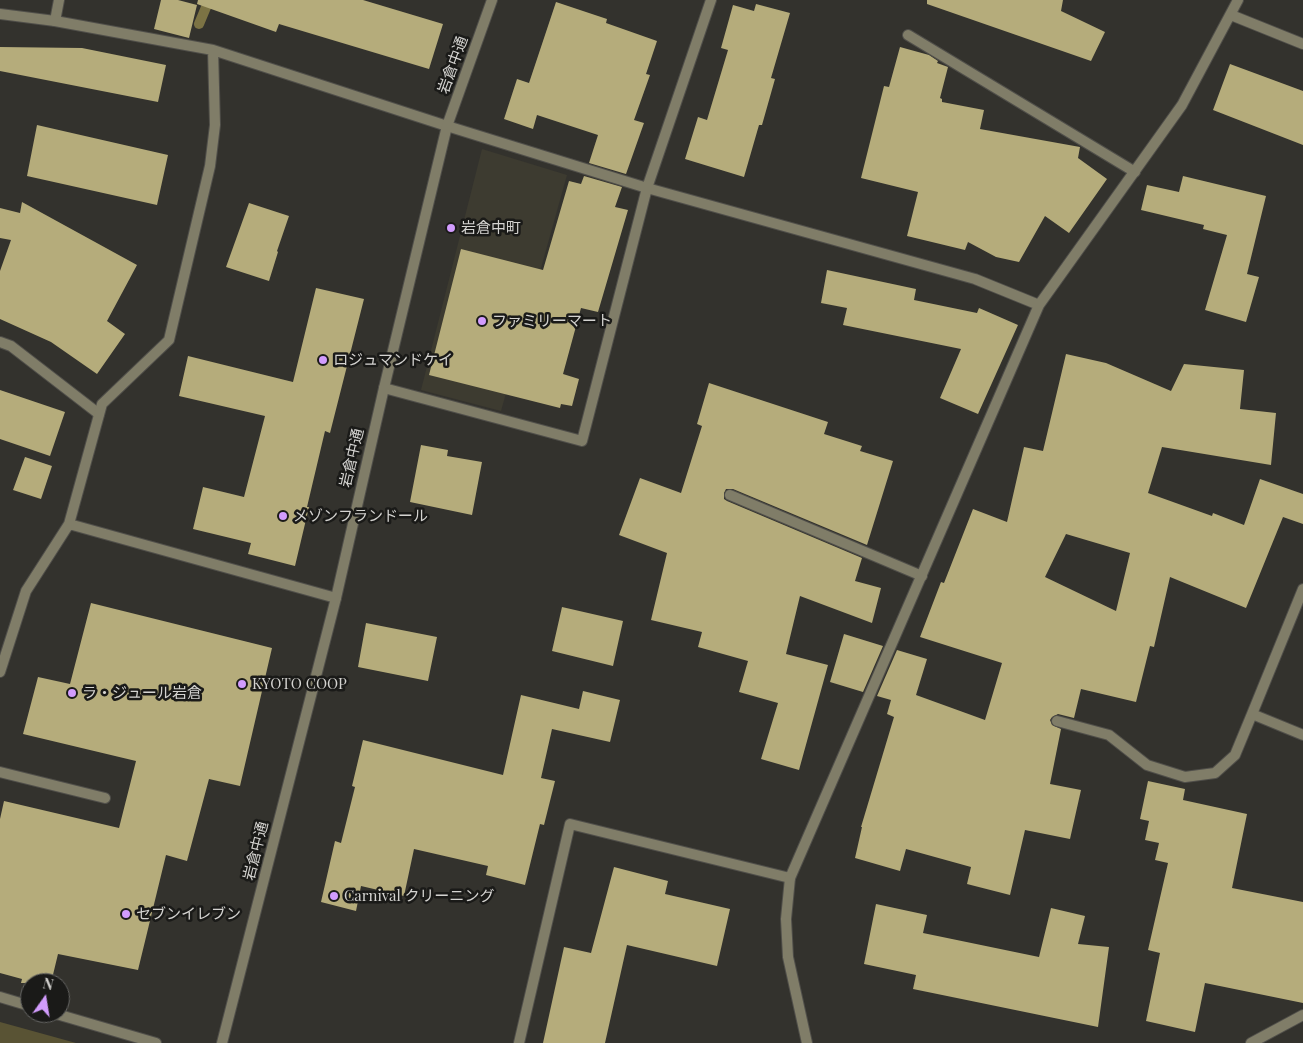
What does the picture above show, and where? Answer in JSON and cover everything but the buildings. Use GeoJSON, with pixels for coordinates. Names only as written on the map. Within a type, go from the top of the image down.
{"type":"FeatureCollection","features":[{"type":"Feature","properties":{"kind":"street"},"geometry":{"type":"LineString","coordinates":[[55,21],[59,0]]}},
{"type":"Feature","properties":{"kind":"street","name":"岩倉中通"},"geometry":{"type":"LineString","coordinates":[[222,1043],[336,598],[447,126],[492,0]]}},
{"type":"Feature","properties":{"kind":"street"},"geometry":{"type":"LineString","coordinates":[[384,388],[582,441],[647,188],[711,0]]}},
{"type":"Feature","properties":{"kind":"street"},"geometry":{"type":"LineString","coordinates":[[807,1043],[788,957],[786,919],[790,878],[1039,305],[1182,105],[1238,0]]}},
{"type":"Feature","properties":{"kind":"street"},"geometry":{"type":"LineString","coordinates":[[0,14],[55,21],[213,50],[447,126],[647,188],[975,279],[1039,305]]}},
{"type":"Feature","properties":{"kind":"street"},"geometry":{"type":"LineString","coordinates":[[1231,15],[1303,44]]}},
{"type":"Feature","properties":{"kind":"street"},"geometry":{"type":"LineString","coordinates":[[908,36],[1134,172]]}},
{"type":"Feature","properties":{"kind":"street"},"geometry":{"type":"LineString","coordinates":[[0,672],[3,653],[26,591],[69,524],[102,404],[169,340],[210,166],[215,124],[213,50]]}},
{"type":"Feature","properties":{"kind":"street"},"geometry":{"type":"LineString","coordinates":[[0,342],[11,346],[99,414]]}},
{"type":"Feature","properties":{"kind":"street"},"geometry":{"type":"LineString","coordinates":[[730,495],[922,576]]}},
{"type":"Feature","properties":{"kind":"street"},"geometry":{"type":"LineString","coordinates":[[69,524],[336,598]]}},
{"type":"Feature","properties":{"kind":"street"},"geometry":{"type":"LineString","coordinates":[[1057,721],[1108,735],[1147,765],[1185,777],[1215,774],[1235,755],[1303,589]]}},
{"type":"Feature","properties":{"kind":"street"},"geometry":{"type":"LineString","coordinates":[[1252,714],[1303,735]]}},
{"type":"Feature","properties":{"kind":"street"},"geometry":{"type":"LineString","coordinates":[[0,772],[105,798]]}},
{"type":"Feature","properties":{"kind":"street"},"geometry":{"type":"LineString","coordinates":[[520,1043],[570,824],[790,878]]}},
{"type":"Feature","properties":{"kind":"street"},"geometry":{"type":"LineString","coordinates":[[0,997],[20,1003]]}},
{"type":"Feature","properties":{"kind":"street"},"geometry":{"type":"LineString","coordinates":[[1254,1042],[1303,1015]]}},
{"type":"Feature","properties":{"kind":"street"},"geometry":{"type":"LineString","coordinates":[[70,1018],[156,1043]]}},
{"type":"Feature","properties":{"kind":"shaded area","name":"ファミリーマート"},"geometry":{"type":"Polygon","coordinates":[[[482,149],[567,175],[501,411],[421,390],[482,149]]]}},
{"type":"Feature","properties":{"kind":"shaded area"},"geometry":{"type":"Polygon","coordinates":[[[0,1022],[76,1043],[0,1043],[0,1022]]]}},
{"type":"Feature","properties":{"kind":"waterway"},"geometry":{"type":"LineString","coordinates":[[199,24],[209,0]]}},
{"type":"Feature","properties":{"kind":"place","name":"岩倉中町"},"geometry":{"type":"Point","coordinates":[451,228]}},
{"type":"Feature","properties":{"kind":"place","name":"ファミリーマート"},"geometry":{"type":"Point","coordinates":[482,321]}},
{"type":"Feature","properties":{"kind":"place","name":"ロジュマンドケイ"},"geometry":{"type":"Point","coordinates":[323,360]}},
{"type":"Feature","properties":{"kind":"place","name":"メゾンフランドール"},"geometry":{"type":"Point","coordinates":[283,516]}},
{"type":"Feature","properties":{"kind":"place","name":"KYOTO COOP"},"geometry":{"type":"Point","coordinates":[242,684]}},
{"type":"Feature","properties":{"kind":"place","name":"ラ・ジュール岩倉"},"geometry":{"type":"Point","coordinates":[72,693]}},
{"type":"Feature","properties":{"kind":"place","name":"Carnival クリーニング"},"geometry":{"type":"Point","coordinates":[334,896]}},
{"type":"Feature","properties":{"kind":"place","name":"セブンイレブン"},"geometry":{"type":"Point","coordinates":[126,914]}}]}
